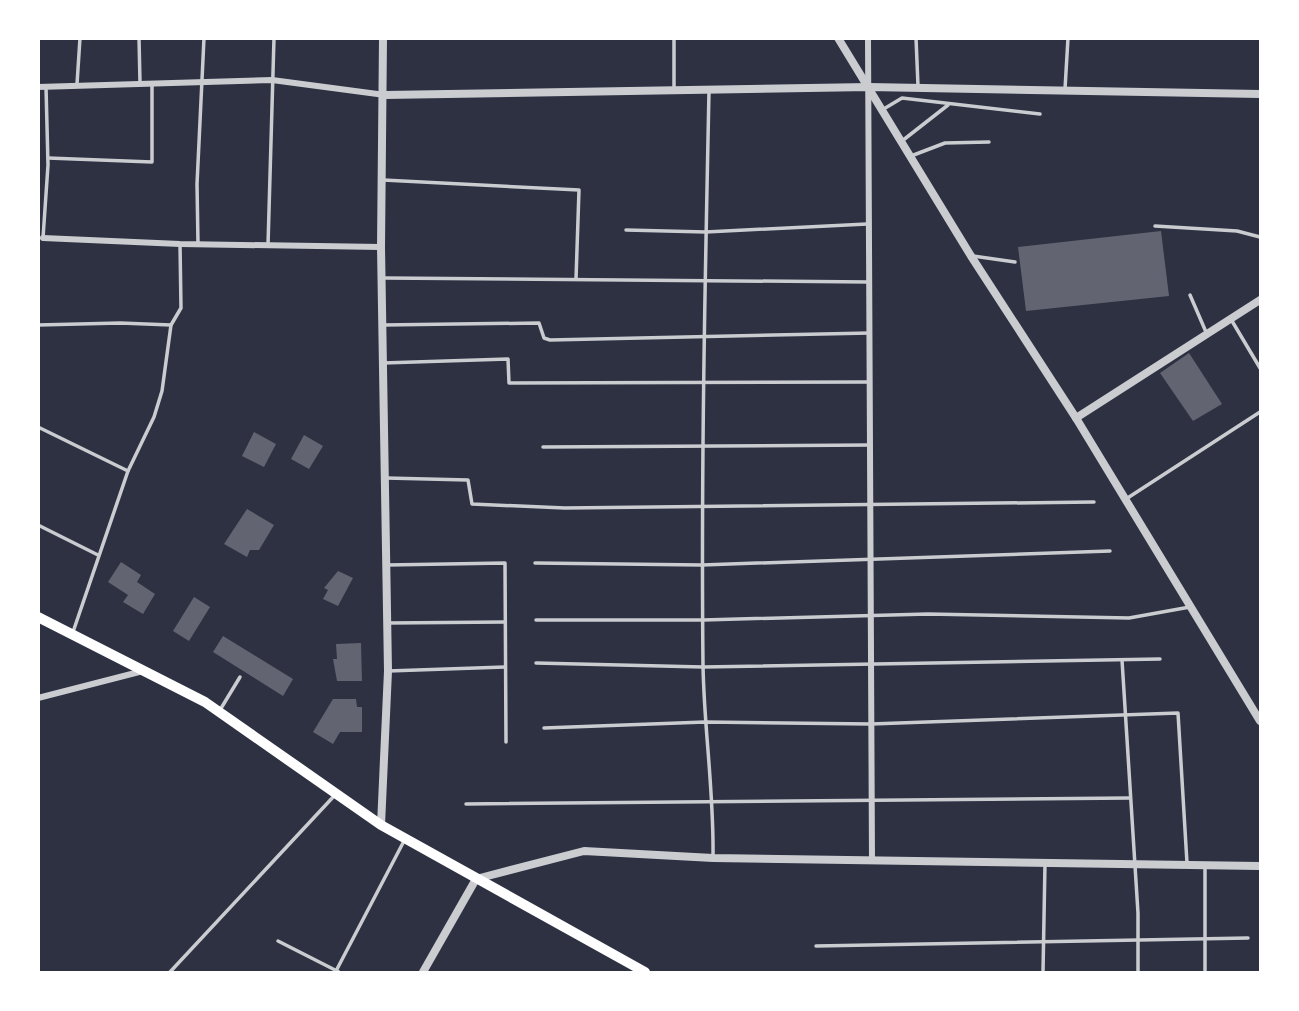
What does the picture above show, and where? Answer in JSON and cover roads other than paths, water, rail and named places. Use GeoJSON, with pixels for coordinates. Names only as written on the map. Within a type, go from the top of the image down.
{"type":"FeatureCollection","features":[{"type":"Feature","properties":{"kind":"main road"},"geometry":{"type":"LineString","coordinates":[[38,617],[219,712],[381,825],[645,972]]}},
{"type":"Feature","properties":{"kind":"street"},"geometry":{"type":"LineString","coordinates":[[381,825],[388,671],[381,278],[385,94],[383,38]]}},
{"type":"Feature","properties":{"kind":"street"},"geometry":{"type":"LineString","coordinates":[[838,38],[909,157],[1076,418],[1261,721]]}},
{"type":"Feature","properties":{"kind":"street"},"geometry":{"type":"LineString","coordinates":[[869,38],[872,860]]}},
{"type":"Feature","properties":{"kind":"street"},"geometry":{"type":"LineString","coordinates":[[42,87],[272,80],[385,94],[869,88],[1261,94]]}},
{"type":"Feature","properties":{"kind":"street"},"geometry":{"type":"LineString","coordinates":[[43,237],[180,244],[381,247]]}},
{"type":"Feature","properties":{"kind":"street"},"geometry":{"type":"LineString","coordinates":[[1076,418],[1261,300]]}},
{"type":"Feature","properties":{"kind":"street"},"geometry":{"type":"LineString","coordinates":[[38,698],[143,671]]}},
{"type":"Feature","properties":{"kind":"street"},"geometry":{"type":"LineString","coordinates":[[426,971],[476,879],[584,851],[713,858],[1261,866]]}},
{"type":"Feature","properties":{"kind":"lane"},"geometry":{"type":"LineString","coordinates":[[77,85],[79,38]]}},
{"type":"Feature","properties":{"kind":"lane"},"geometry":{"type":"LineString","coordinates":[[139,38],[140,83]]}},
{"type":"Feature","properties":{"kind":"lane"},"geometry":{"type":"LineString","coordinates":[[198,244],[197,184],[204,82],[204,38]]}},
{"type":"Feature","properties":{"kind":"lane"},"geometry":{"type":"LineString","coordinates":[[268,245],[274,38]]}},
{"type":"Feature","properties":{"kind":"lane"},"geometry":{"type":"LineString","coordinates":[[674,38],[674,90]]}},
{"type":"Feature","properties":{"kind":"lane"},"geometry":{"type":"LineString","coordinates":[[916,38],[919,88]]}},
{"type":"Feature","properties":{"kind":"lane"},"geometry":{"type":"LineString","coordinates":[[1065,91],[1068,38]]}},
{"type":"Feature","properties":{"kind":"lane"},"geometry":{"type":"LineString","coordinates":[[48,158],[152,162],[152,83]]}},
{"type":"Feature","properties":{"kind":"lane"},"geometry":{"type":"LineString","coordinates":[[42,87],[48,158],[43,237]]}},
{"type":"Feature","properties":{"kind":"lane"},"geometry":{"type":"LineString","coordinates":[[709,90],[702,335],[702,565],[705,722],[714,800],[713,858]]}},
{"type":"Feature","properties":{"kind":"lane"},"geometry":{"type":"LineString","coordinates":[[882,110],[902,99],[1040,114]]}},
{"type":"Feature","properties":{"kind":"lane"},"geometry":{"type":"LineString","coordinates":[[901,142],[950,104]]}},
{"type":"Feature","properties":{"kind":"lane"},"geometry":{"type":"LineString","coordinates":[[909,157],[928,147],[945,143],[989,142]]}},
{"type":"Feature","properties":{"kind":"lane"},"geometry":{"type":"LineString","coordinates":[[383,180],[579,190],[576,279]]}},
{"type":"Feature","properties":{"kind":"lane"},"geometry":{"type":"LineString","coordinates":[[626,230],[706,232],[869,224]]}},
{"type":"Feature","properties":{"kind":"lane"},"geometry":{"type":"LineString","coordinates":[[1155,226],[1237,231],[1261,237]]}},
{"type":"Feature","properties":{"kind":"lane"},"geometry":{"type":"LineString","coordinates":[[73,635],[128,471],[154,417],[162,391],[171,325],[181,308],[180,244]]}},
{"type":"Feature","properties":{"kind":"lane"},"geometry":{"type":"LineString","coordinates":[[971,256],[1015,262]]}},
{"type":"Feature","properties":{"kind":"lane"},"geometry":{"type":"LineString","coordinates":[[381,278],[870,282]]}},
{"type":"Feature","properties":{"kind":"lane"},"geometry":{"type":"LineString","coordinates":[[1190,295],[1207,334]]}},
{"type":"Feature","properties":{"kind":"lane"},"geometry":{"type":"LineString","coordinates":[[1231,319],[1261,368]]}},
{"type":"Feature","properties":{"kind":"lane"},"geometry":{"type":"LineString","coordinates":[[38,326],[120,323],[171,325]]}},
{"type":"Feature","properties":{"kind":"lane"},"geometry":{"type":"LineString","coordinates":[[382,325],[539,323],[544,338],[550,340],[870,333]]}},
{"type":"Feature","properties":{"kind":"lane"},"geometry":{"type":"LineString","coordinates":[[383,363],[508,359],[509,383],[870,382]]}},
{"type":"Feature","properties":{"kind":"lane"},"geometry":{"type":"LineString","coordinates":[[1125,500],[1261,412]]}},
{"type":"Feature","properties":{"kind":"lane"},"geometry":{"type":"LineString","coordinates":[[38,427],[128,471]]}},
{"type":"Feature","properties":{"kind":"lane"},"geometry":{"type":"LineString","coordinates":[[543,447],[870,445]]}},
{"type":"Feature","properties":{"kind":"lane"},"geometry":{"type":"LineString","coordinates":[[386,478],[468,480],[472,504],[565,508],[870,502],[1094,502]]}},
{"type":"Feature","properties":{"kind":"lane"},"geometry":{"type":"LineString","coordinates":[[38,525],[98,555]]}},
{"type":"Feature","properties":{"kind":"lane"},"geometry":{"type":"LineString","coordinates":[[535,563],[702,565],[1110,551]]}},
{"type":"Feature","properties":{"kind":"lane"},"geometry":{"type":"LineString","coordinates":[[387,565],[505,563],[506,742]]}},
{"type":"Feature","properties":{"kind":"lane"},"geometry":{"type":"LineString","coordinates":[[536,620],[703,620],[871,614],[1013,614],[1129,618],[1190,607]]}},
{"type":"Feature","properties":{"kind":"lane"},"geometry":{"type":"LineString","coordinates":[[387,623],[505,622]]}},
{"type":"Feature","properties":{"kind":"lane"},"geometry":{"type":"LineString","coordinates":[[536,663],[703,667],[1160,659]]}},
{"type":"Feature","properties":{"kind":"lane"},"geometry":{"type":"LineString","coordinates":[[1122,660],[1135,863],[1138,972]]}},
{"type":"Feature","properties":{"kind":"lane"},"geometry":{"type":"LineString","coordinates":[[388,671],[505,667]]}},
{"type":"Feature","properties":{"kind":"lane"},"geometry":{"type":"LineString","coordinates":[[219,712],[240,677]]}},
{"type":"Feature","properties":{"kind":"lane"},"geometry":{"type":"LineString","coordinates":[[544,728],[705,722],[871,724],[1178,713],[1188,863]]}},
{"type":"Feature","properties":{"kind":"lane"},"geometry":{"type":"LineString","coordinates":[[170,972],[337,793]]}},
{"type":"Feature","properties":{"kind":"lane"},"geometry":{"type":"LineString","coordinates":[[466,804],[1130,798]]}},
{"type":"Feature","properties":{"kind":"lane"},"geometry":{"type":"LineString","coordinates":[[278,941],[338,972],[405,839]]}},
{"type":"Feature","properties":{"kind":"lane"},"geometry":{"type":"LineString","coordinates":[[1043,972],[1045,861]]}},
{"type":"Feature","properties":{"kind":"lane"},"geometry":{"type":"LineString","coordinates":[[1205,864],[1205,972]]}},
{"type":"Feature","properties":{"kind":"lane"},"geometry":{"type":"LineString","coordinates":[[816,946],[1248,938]]}}]}
